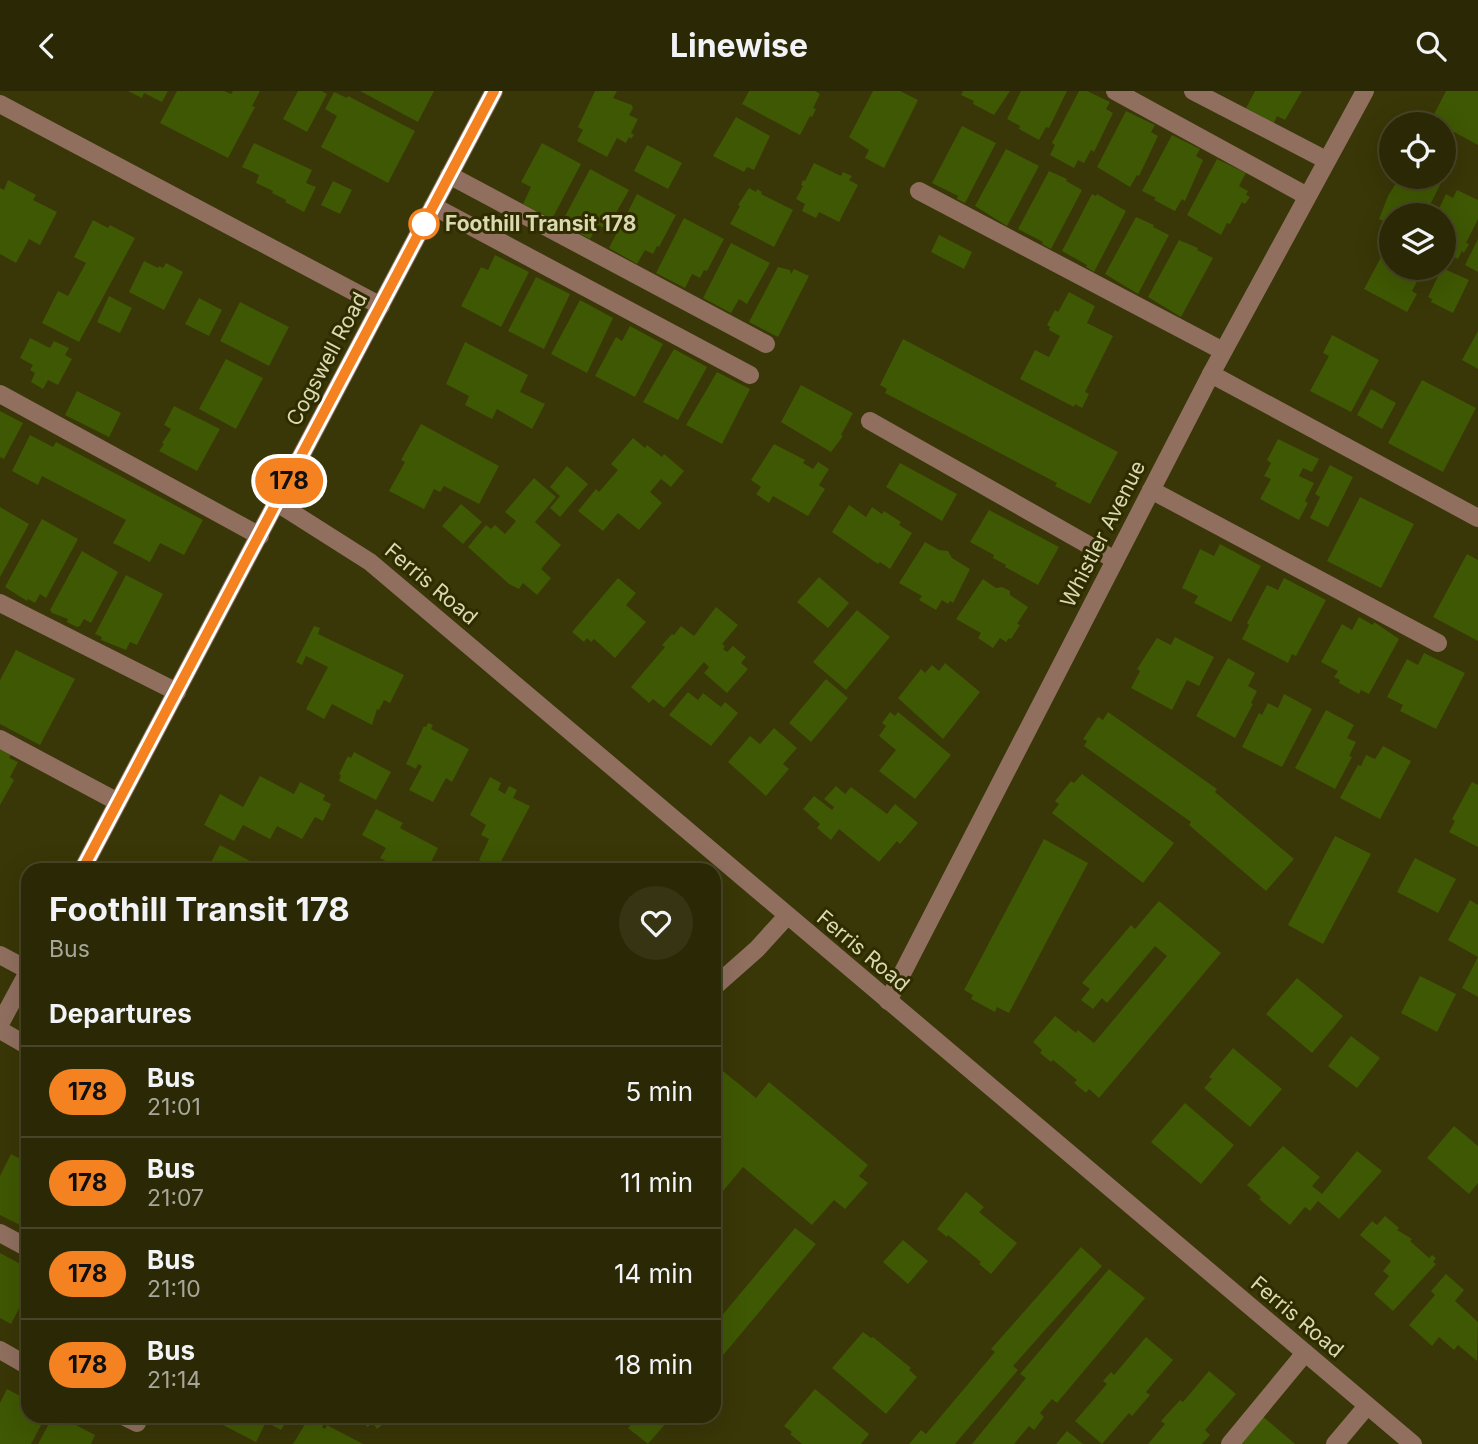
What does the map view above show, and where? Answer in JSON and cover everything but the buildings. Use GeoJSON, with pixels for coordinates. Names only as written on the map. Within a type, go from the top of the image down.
{"type":"FeatureCollection","features":[{"type":"Feature","properties":{"kind":"street","name":"Cogswell Road"},"geometry":{"type":"LineString","coordinates":[[86,863],[494,91]]}},
{"type":"Feature","properties":{"kind":"street"},"geometry":{"type":"LineString","coordinates":[[1115,91],[1307,196]]}},
{"type":"Feature","properties":{"kind":"street"},"geometry":{"type":"LineString","coordinates":[[1193,91],[1326,160]]}},
{"type":"Feature","properties":{"kind":"street","name":"Whistler Avenue"},"geometry":{"type":"LineString","coordinates":[[888,1001],[1223,351],[1365,91]]}},
{"type":"Feature","properties":{"kind":"street"},"geometry":{"type":"LineString","coordinates":[[0,104],[381,306]]}},
{"type":"Feature","properties":{"kind":"street"},"geometry":{"type":"LineString","coordinates":[[450,176],[766,344]]}},
{"type":"Feature","properties":{"kind":"street"},"geometry":{"type":"LineString","coordinates":[[919,191],[1223,351]]}},
{"type":"Feature","properties":{"kind":"street"},"geometry":{"type":"LineString","coordinates":[[433,207],[750,375]]}},
{"type":"Feature","properties":{"kind":"street"},"geometry":{"type":"LineString","coordinates":[[1211,374],[1478,518]]}},
{"type":"Feature","properties":{"kind":"street"},"geometry":{"type":"LineString","coordinates":[[0,394],[260,536]]}},
{"type":"Feature","properties":{"kind":"street"},"geometry":{"type":"LineString","coordinates":[[870,421],[1115,560]]}},
{"type":"Feature","properties":{"kind":"street"},"geometry":{"type":"LineString","coordinates":[[1151,490],[1438,643]]}},
{"type":"Feature","properties":{"kind":"street","name":"Ferris Road"},"geometry":{"type":"LineString","coordinates":[[277,503],[370,562],[1413,1444]]}},
{"type":"Feature","properties":{"kind":"street"},"geometry":{"type":"LineString","coordinates":[[0,604],[177,692]]}},
{"type":"Feature","properties":{"kind":"street"},"geometry":{"type":"LineString","coordinates":[[0,739],[118,802]]}},
{"type":"Feature","properties":{"kind":"street"},"geometry":{"type":"LineString","coordinates":[[721,982],[757,949],[787,916]]}},
{"type":"Feature","properties":{"kind":"street"},"geometry":{"type":"LineString","coordinates":[[0,955],[21,967]]}},
{"type":"Feature","properties":{"kind":"street"},"geometry":{"type":"LineString","coordinates":[[0,1024],[21,984]]}},
{"type":"Feature","properties":{"kind":"street"},"geometry":{"type":"LineString","coordinates":[[0,1030],[21,1042]]}},
{"type":"Feature","properties":{"kind":"street"},"geometry":{"type":"LineString","coordinates":[[0,1233],[21,1244]]}},
{"type":"Feature","properties":{"kind":"street"},"geometry":{"type":"LineString","coordinates":[[0,1350],[21,1362]]}},
{"type":"Feature","properties":{"kind":"street"},"geometry":{"type":"LineString","coordinates":[[1230,1444],[1305,1353]]}},
{"type":"Feature","properties":{"kind":"street"},"geometry":{"type":"LineString","coordinates":[[1335,1444],[1367,1406]]}},
{"type":"Feature","properties":{"kind":"bus line","name":"178"},"geometry":{"type":"LineString","coordinates":[[86,863],[494,91]]}},
{"type":"Feature","properties":{"kind":"place","name":"Foothill Transit 178"},"geometry":{"type":"Point","coordinates":[424,224]}}]}
